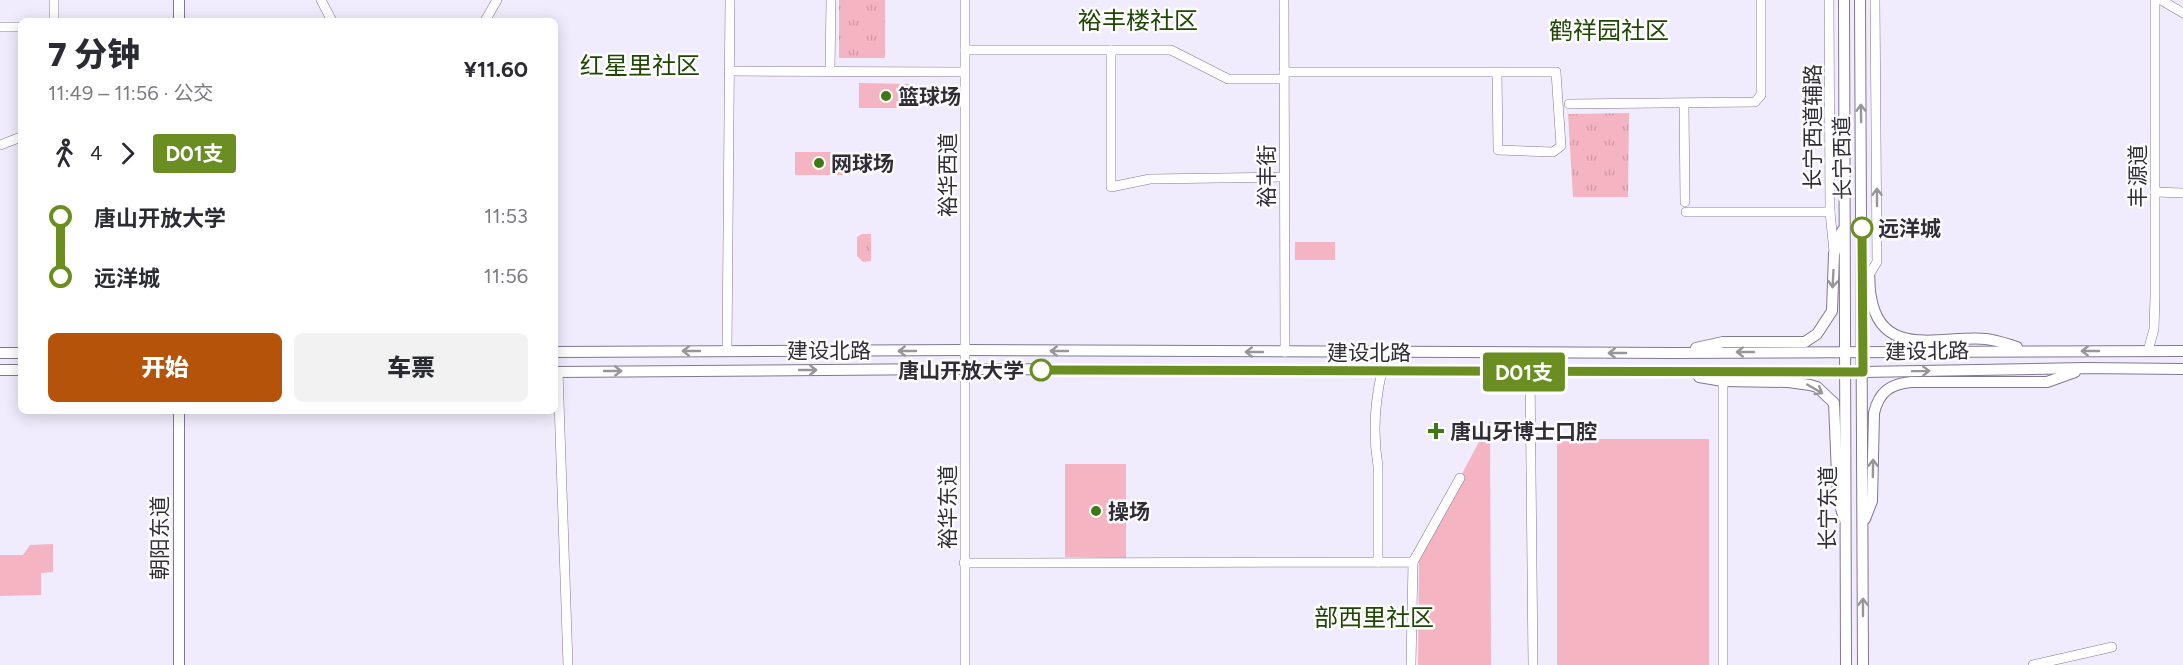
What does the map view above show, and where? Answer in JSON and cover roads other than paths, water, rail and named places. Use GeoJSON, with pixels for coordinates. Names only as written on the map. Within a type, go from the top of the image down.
{"type":"FeatureCollection","features":[{"type":"Feature","properties":{"kind":"main road"},"geometry":{"type":"LineString","coordinates":[[179,18],[180,0]]}},
{"type":"Feature","properties":{"kind":"main road","name":"长宁西道"},"geometry":{"type":"LineString","coordinates":[[1844,0],[1845,351]]}},
{"type":"Feature","properties":{"kind":"main road","name":"长宁西道"},"geometry":{"type":"LineString","coordinates":[[1860,0],[1863,351]]}},
{"type":"Feature","properties":{"kind":"main road"},"geometry":{"type":"LineString","coordinates":[[1675,353],[1723,342],[1805,342],[1817,334],[1832,311],[1834,254],[1845,222]]}},
{"type":"Feature","properties":{"kind":"main road"},"geometry":{"type":"LineString","coordinates":[[1863,256],[1877,317],[1891,335],[1916,340],[1987,339],[2032,351]]}},
{"type":"Feature","properties":{"kind":"main road","name":"长宁东道"},"geometry":{"type":"LineString","coordinates":[[1845,351],[1846,665]]}},
{"type":"Feature","properties":{"kind":"main road","name":"长宁东道"},"geometry":{"type":"LineString","coordinates":[[1863,351],[1863,665]]}},
{"type":"Feature","properties":{"kind":"main road","name":"建设北路"},"geometry":{"type":"LineString","coordinates":[[558,352],[2183,351]]}},
{"type":"Feature","properties":{"kind":"main road"},"geometry":{"type":"LineString","coordinates":[[0,353],[18,353]]}},
{"type":"Feature","properties":{"kind":"main road"},"geometry":{"type":"LineString","coordinates":[[1863,525],[1872,501],[1874,413],[1877,400],[1891,386],[1911,382],[2047,381],[2085,368]]}},
{"type":"Feature","properties":{"kind":"main road","name":"建设北路"},"geometry":{"type":"LineString","coordinates":[[558,372],[965,370],[1863,372],[2085,368],[2183,369]]}},
{"type":"Feature","properties":{"kind":"main road"},"geometry":{"type":"LineString","coordinates":[[0,370],[18,370]]}},
{"type":"Feature","properties":{"kind":"main road"},"geometry":{"type":"LineString","coordinates":[[1676,372],[1723,381],[1788,382],[1817,387],[1834,403],[1838,499],[1847,526]]}},
{"type":"Feature","properties":{"kind":"main road","name":"朝阳东道"},"geometry":{"type":"LineString","coordinates":[[179,414],[179,665]]}},
{"type":"Feature","properties":{"kind":"street"},"geometry":{"type":"LineString","coordinates":[[54,0],[54,18]]}},
{"type":"Feature","properties":{"kind":"street"},"geometry":{"type":"LineString","coordinates":[[321,0],[330,18]]}},
{"type":"Feature","properties":{"kind":"street"},"geometry":{"type":"LineString","coordinates":[[487,18],[497,0]]}},
{"type":"Feature","properties":{"kind":"street"},"geometry":{"type":"LineString","coordinates":[[727,351],[730,0]]}},
{"type":"Feature","properties":{"kind":"street"},"geometry":{"type":"LineString","coordinates":[[830,71],[831,0]]}},
{"type":"Feature","properties":{"kind":"street","name":"裕华西道"},"geometry":{"type":"LineString","coordinates":[[965,0],[965,350]]}},
{"type":"Feature","properties":{"kind":"street","name":"裕丰街"},"geometry":{"type":"LineString","coordinates":[[1284,0],[1285,352]]}},
{"type":"Feature","properties":{"kind":"street"},"geometry":{"type":"LineString","coordinates":[[1569,104],[1755,102],[1761,95],[1761,0]]}},
{"type":"Feature","properties":{"kind":"street","name":"长宁西道辅路"},"geometry":{"type":"LineString","coordinates":[[1829,0],[1830,212],[1834,254]]}},
{"type":"Feature","properties":{"kind":"street"},"geometry":{"type":"LineString","coordinates":[[1869,275],[1877,262],[1875,0]]}},
{"type":"Feature","properties":{"kind":"street","name":"丰源道"},"geometry":{"type":"LineString","coordinates":[[2148,351],[2154,329],[2155,0]]}},
{"type":"Feature","properties":{"kind":"street"},"geometry":{"type":"LineString","coordinates":[[2161,0],[2183,13]]}},
{"type":"Feature","properties":{"kind":"street"},"geometry":{"type":"LineString","coordinates":[[0,27],[18,27]]}},
{"type":"Feature","properties":{"kind":"street"},"geometry":{"type":"LineString","coordinates":[[965,50],[1171,50],[1228,79],[1284,75],[1497,72],[1556,72],[1562,146],[1552,152],[1498,150],[1497,72]]}},
{"type":"Feature","properties":{"kind":"street"},"geometry":{"type":"LineString","coordinates":[[1111,50],[1111,187],[1150,179],[1284,177]]}},
{"type":"Feature","properties":{"kind":"street"},"geometry":{"type":"LineString","coordinates":[[729,71],[964,72]]}},
{"type":"Feature","properties":{"kind":"street"},"geometry":{"type":"LineString","coordinates":[[1684,104],[1685,207],[1830,212]]}},
{"type":"Feature","properties":{"kind":"street"},"geometry":{"type":"LineString","coordinates":[[0,145],[18,138]]}},
{"type":"Feature","properties":{"kind":"street"},"geometry":{"type":"LineString","coordinates":[[2155,192],[2183,192]]}},
{"type":"Feature","properties":{"kind":"street","name":"裕华东道"},"geometry":{"type":"LineString","coordinates":[[965,350],[965,665]]}},
{"type":"Feature","properties":{"kind":"street"},"geometry":{"type":"LineString","coordinates":[[1378,562],[1376,412],[1377,392],[1382,371]]}},
{"type":"Feature","properties":{"kind":"street"},"geometry":{"type":"LineString","coordinates":[[1530,372],[1533,665]]}},
{"type":"Feature","properties":{"kind":"street"},"geometry":{"type":"LineString","coordinates":[[1723,381],[1723,665]]}},
{"type":"Feature","properties":{"kind":"street"},"geometry":{"type":"LineString","coordinates":[[558,399],[568,665]]}},
{"type":"Feature","properties":{"kind":"street"},"geometry":{"type":"LineString","coordinates":[[1412,665],[1413,562],[1460,478]]}},
{"type":"Feature","properties":{"kind":"street"},"geometry":{"type":"LineString","coordinates":[[964,563],[1413,562]]}},
{"type":"Feature","properties":{"kind":"street"},"geometry":{"type":"LineString","coordinates":[[2033,665],[2112,647]]}},
{"type":"Feature","properties":{"kind":"place","name":"篮球场"},"geometry":{"type":"Point","coordinates":[886,96]}},
{"type":"Feature","properties":{"kind":"place","name":"网球场"},"geometry":{"type":"Point","coordinates":[819,163]}},
{"type":"Feature","properties":{"kind":"place","name":"远洋城"},"geometry":{"type":"Point","coordinates":[1862,228]}},
{"type":"Feature","properties":{"kind":"place","name":"唐山开放大学"},"geometry":{"type":"Point","coordinates":[1041,370]}},
{"type":"Feature","properties":{"kind":"place","name":"唐山牙博士口腔"},"geometry":{"type":"Point","coordinates":[1436,431]}},
{"type":"Feature","properties":{"kind":"place","name":"操场"},"geometry":{"type":"Point","coordinates":[1096,511]}},
{"type":"Feature","properties":{"kind":"district","name":"裕丰楼社区"},"geometry":{"type":"Point","coordinates":[1138,20]}},
{"type":"Feature","properties":{"kind":"district","name":"鹤祥园社区"},"geometry":{"type":"Point","coordinates":[1609,30]}},
{"type":"Feature","properties":{"kind":"district","name":"红星里社区"},"geometry":{"type":"Point","coordinates":[640,65]}},
{"type":"Feature","properties":{"kind":"district","name":"部西里社区"},"geometry":{"type":"Point","coordinates":[1374,617]}}]}
